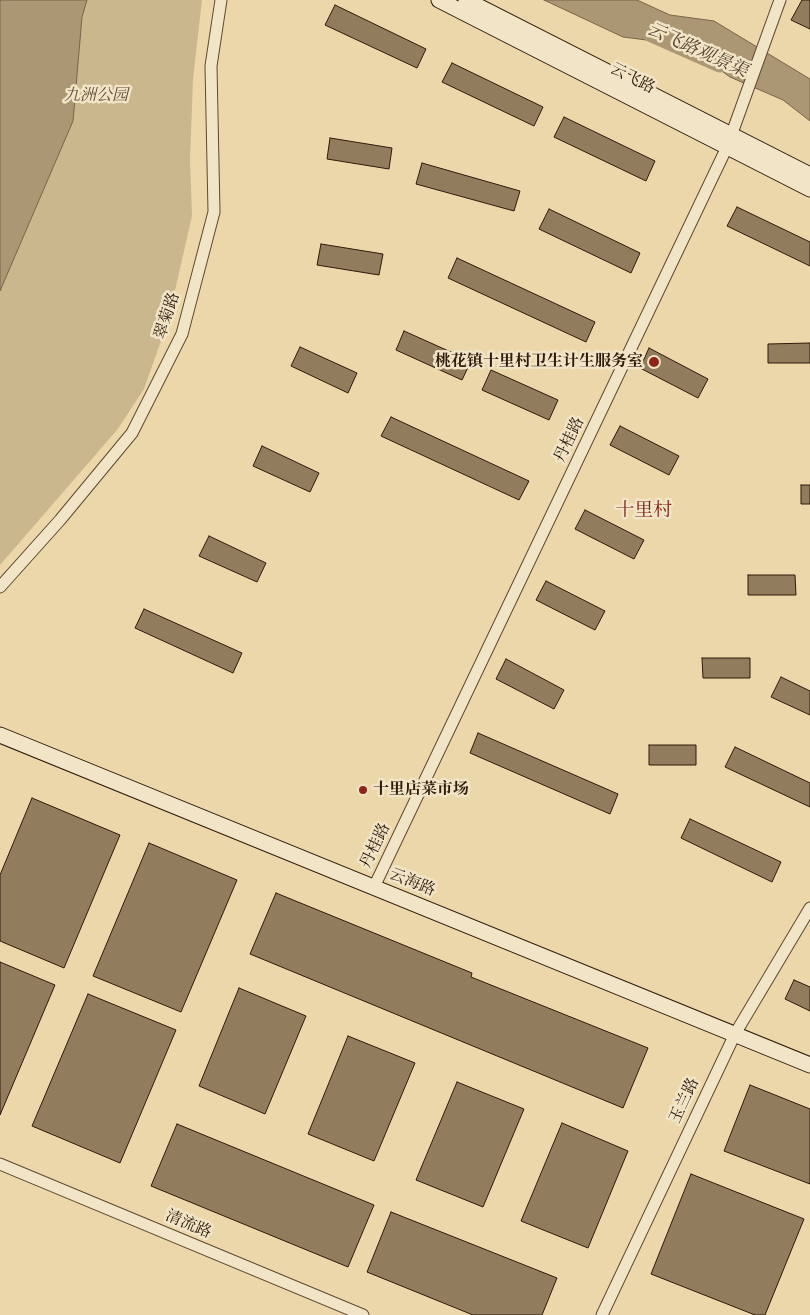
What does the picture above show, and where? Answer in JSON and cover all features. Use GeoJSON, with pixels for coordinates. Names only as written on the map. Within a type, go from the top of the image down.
{"type":"FeatureCollection","features":[{"type":"Feature","properties":{"kind":"street","name":"翠菊路"},"geometry":{"type":"LineString","coordinates":[[0,587],[60,520],[132,433],[182,334],[214,212],[211,66],[220,0]]}},
{"type":"Feature","properties":{"kind":"street","name":"云飞路"},"geometry":{"type":"LineString","coordinates":[[439,0],[730,141],[810,175]]}},
{"type":"Feature","properties":{"kind":"street","name":"云飞路"},"geometry":{"type":"LineString","coordinates":[[466,0],[730,141],[810,189]]}},
{"type":"Feature","properties":{"kind":"street","name":"丹桂路"},"geometry":{"type":"LineString","coordinates":[[374,887],[730,141],[780,0]]}},
{"type":"Feature","properties":{"kind":"street","name":"云海路"},"geometry":{"type":"LineString","coordinates":[[0,735],[810,1065]]}},
{"type":"Feature","properties":{"kind":"street","name":"玉兰路"},"geometry":{"type":"LineString","coordinates":[[602,1315],[734,1034],[810,908]]}},
{"type":"Feature","properties":{"kind":"street","name":"清流路"},"geometry":{"type":"LineString","coordinates":[[0,1164],[364,1315]]}},
{"type":"Feature","properties":{"kind":"green space","name":"九洲公园"},"geometry":{"type":"Polygon","coordinates":[[[0,0],[202,0],[193,79],[190,160],[192,216],[168,321],[144,389],[117,430],[0,565],[0,0]]]}},
{"type":"Feature","properties":{"kind":"water"},"geometry":{"type":"Polygon","coordinates":[[[0,0],[87,0],[82,17],[73,121],[0,291],[0,0]]]}},
{"type":"Feature","properties":{"kind":"water"},"geometry":{"type":"Polygon","coordinates":[[[544,0],[637,0],[670,15],[714,21],[810,79],[810,121],[783,100],[730,77],[686,45],[623,37],[544,0]]]}},
{"type":"Feature","properties":{"kind":"building"},"geometry":{"type":"Polygon","coordinates":[[[802,0],[810,0],[810,29],[791,20],[802,0]]]}},
{"type":"Feature","properties":{"kind":"building"},"geometry":{"type":"Polygon","coordinates":[[[335,5],[426,49],[417,68],[325,25],[335,5]]]}},
{"type":"Feature","properties":{"kind":"building"},"geometry":{"type":"Polygon","coordinates":[[[452,63],[543,107],[534,126],[442,82],[452,63]]]}},
{"type":"Feature","properties":{"kind":"building"},"geometry":{"type":"Polygon","coordinates":[[[564,117],[655,161],[646,181],[554,137],[564,117]]]}},
{"type":"Feature","properties":{"kind":"building"},"geometry":{"type":"Polygon","coordinates":[[[330,138],[392,148],[389,169],[327,159],[330,138]]]}},
{"type":"Feature","properties":{"kind":"building"},"geometry":{"type":"Polygon","coordinates":[[[422,163],[520,191],[514,211],[416,184],[422,163]]]}},
{"type":"Feature","properties":{"kind":"building"},"geometry":{"type":"Polygon","coordinates":[[[737,207],[810,242],[810,266],[727,226],[737,207]]]}},
{"type":"Feature","properties":{"kind":"building"},"geometry":{"type":"Polygon","coordinates":[[[549,209],[640,253],[631,273],[539,229],[549,209]]]}},
{"type":"Feature","properties":{"kind":"building"},"geometry":{"type":"Polygon","coordinates":[[[321,244],[383,254],[379,275],[317,265],[321,244]]]}},
{"type":"Feature","properties":{"kind":"building"},"geometry":{"type":"Polygon","coordinates":[[[457,258],[595,322],[586,342],[448,278],[457,258]]]}},
{"type":"Feature","properties":{"kind":"building"},"geometry":{"type":"Polygon","coordinates":[[[404,331],[471,361],[462,380],[396,350],[404,331]]]}},
{"type":"Feature","properties":{"kind":"building"},"geometry":{"type":"Polygon","coordinates":[[[810,343],[810,363],[768,363],[768,344],[810,343]]]}},
{"type":"Feature","properties":{"kind":"building"},"geometry":{"type":"Polygon","coordinates":[[[300,347],[357,373],[348,393],[291,366],[300,347]]]}},
{"type":"Feature","properties":{"kind":"building"},"geometry":{"type":"Polygon","coordinates":[[[649,348],[708,379],[698,398],[640,368],[649,348]]]}},
{"type":"Feature","properties":{"kind":"building"},"geometry":{"type":"Polygon","coordinates":[[[491,370],[558,400],[549,420],[482,390],[491,370]]]}},
{"type":"Feature","properties":{"kind":"building"},"geometry":{"type":"Polygon","coordinates":[[[391,417],[529,481],[519,500],[381,436],[391,417]]]}},
{"type":"Feature","properties":{"kind":"building"},"geometry":{"type":"Polygon","coordinates":[[[620,426],[679,456],[669,475],[610,445],[620,426]]]}},
{"type":"Feature","properties":{"kind":"building"},"geometry":{"type":"Polygon","coordinates":[[[262,446],[319,473],[310,492],[253,466],[262,446]]]}},
{"type":"Feature","properties":{"kind":"building"},"geometry":{"type":"Polygon","coordinates":[[[801,485],[810,485],[810,504],[801,504],[801,485]]]}},
{"type":"Feature","properties":{"kind":"building"},"geometry":{"type":"Polygon","coordinates":[[[585,510],[644,540],[634,559],[575,529],[585,510]]]}},
{"type":"Feature","properties":{"kind":"building"},"geometry":{"type":"Polygon","coordinates":[[[209,536],[266,563],[257,582],[199,556],[209,536]]]}},
{"type":"Feature","properties":{"kind":"building"},"geometry":{"type":"Polygon","coordinates":[[[748,575],[795,575],[796,595],[748,595],[748,575]]]}},
{"type":"Feature","properties":{"kind":"building"},"geometry":{"type":"Polygon","coordinates":[[[546,581],[605,611],[595,630],[536,600],[546,581]]]}},
{"type":"Feature","properties":{"kind":"building"},"geometry":{"type":"Polygon","coordinates":[[[144,609],[242,653],[233,673],[135,628],[144,609]]]}},
{"type":"Feature","properties":{"kind":"building"},"geometry":{"type":"Polygon","coordinates":[[[702,658],[750,658],[750,678],[703,678],[702,658]]]}},
{"type":"Feature","properties":{"kind":"building"},"geometry":{"type":"Polygon","coordinates":[[[506,659],[564,690],[554,709],[496,679],[506,659]]]}},
{"type":"Feature","properties":{"kind":"building"},"geometry":{"type":"Polygon","coordinates":[[[781,677],[810,691],[810,715],[771,697],[781,677]]]}},
{"type":"Feature","properties":{"kind":"building"},"geometry":{"type":"Polygon","coordinates":[[[478,733],[618,794],[610,814],[470,753],[478,733]]]}},
{"type":"Feature","properties":{"kind":"building"},"geometry":{"type":"Polygon","coordinates":[[[649,745],[696,745],[696,765],[649,765],[649,745]]]}},
{"type":"Feature","properties":{"kind":"building"},"geometry":{"type":"Polygon","coordinates":[[[735,747],[810,783],[810,807],[725,767],[735,747]]]}},
{"type":"Feature","properties":{"kind":"building"},"geometry":{"type":"Polygon","coordinates":[[[32,798],[120,835],[64,968],[0,941],[0,875],[32,798]]]}},
{"type":"Feature","properties":{"kind":"building"},"geometry":{"type":"Polygon","coordinates":[[[690,819],[781,862],[772,882],[681,838],[690,819]]]}},
{"type":"Feature","properties":{"kind":"building"},"geometry":{"type":"Polygon","coordinates":[[[149,843],[237,880],[181,1012],[93,976],[149,843]]]}},
{"type":"Feature","properties":{"kind":"building"},"geometry":{"type":"Polygon","coordinates":[[[276,893],[472,973],[471,977],[648,1048],[623,1108],[250,954],[276,893]]]}},
{"type":"Feature","properties":{"kind":"building"},"geometry":{"type":"Polygon","coordinates":[[[0,962],[55,985],[0,1115],[0,962]]]}},
{"type":"Feature","properties":{"kind":"building"},"geometry":{"type":"Polygon","coordinates":[[[794,980],[810,987],[810,1011],[785,999],[794,980]]]}},
{"type":"Feature","properties":{"kind":"building"},"geometry":{"type":"Polygon","coordinates":[[[239,988],[306,1016],[265,1114],[199,1086],[239,988]]]}},
{"type":"Feature","properties":{"kind":"building"},"geometry":{"type":"Polygon","coordinates":[[[88,994],[176,1030],[120,1163],[32,1126],[88,994]]]}},
{"type":"Feature","properties":{"kind":"building"},"geometry":{"type":"Polygon","coordinates":[[[348,1036],[415,1063],[374,1161],[308,1134],[348,1036]]]}},
{"type":"Feature","properties":{"kind":"building"},"geometry":{"type":"Polygon","coordinates":[[[457,1082],[524,1109],[483,1207],[416,1180],[457,1082]]]}},
{"type":"Feature","properties":{"kind":"building"},"geometry":{"type":"Polygon","coordinates":[[[750,1085],[810,1109],[810,1184],[724,1151],[750,1085]]]}},
{"type":"Feature","properties":{"kind":"building"},"geometry":{"type":"Polygon","coordinates":[[[562,1123],[628,1151],[588,1248],[521,1221],[562,1123]]]}},
{"type":"Feature","properties":{"kind":"building"},"geometry":{"type":"Polygon","coordinates":[[[177,1124],[374,1205],[348,1267],[151,1186],[177,1124]]]}},
{"type":"Feature","properties":{"kind":"building"},"geometry":{"type":"Polygon","coordinates":[[[691,1174],[804,1219],[765,1315],[755,1315],[651,1274],[691,1174]]]}},
{"type":"Feature","properties":{"kind":"building"},"geometry":{"type":"Polygon","coordinates":[[[391,1212],[557,1278],[542,1315],[473,1315],[367,1272],[391,1212]]]}},
{"type":"Feature","properties":{"kind":"waterway","name":"云飞路观景渠"},"geometry":{"type":"LineString","coordinates":[[652,32],[720,62]]}},
{"type":"Feature","properties":{"kind":"place","name":"桃花镇十里村卫生计生服务室"},"geometry":{"type":"Point","coordinates":[654,362]}},
{"type":"Feature","properties":{"kind":"place","name":"十里店菜市场"},"geometry":{"type":"Point","coordinates":[363,790]}},
{"type":"Feature","properties":{"kind":"district","name":"十里村"},"geometry":{"type":"Point","coordinates":[644,512]}}]}
